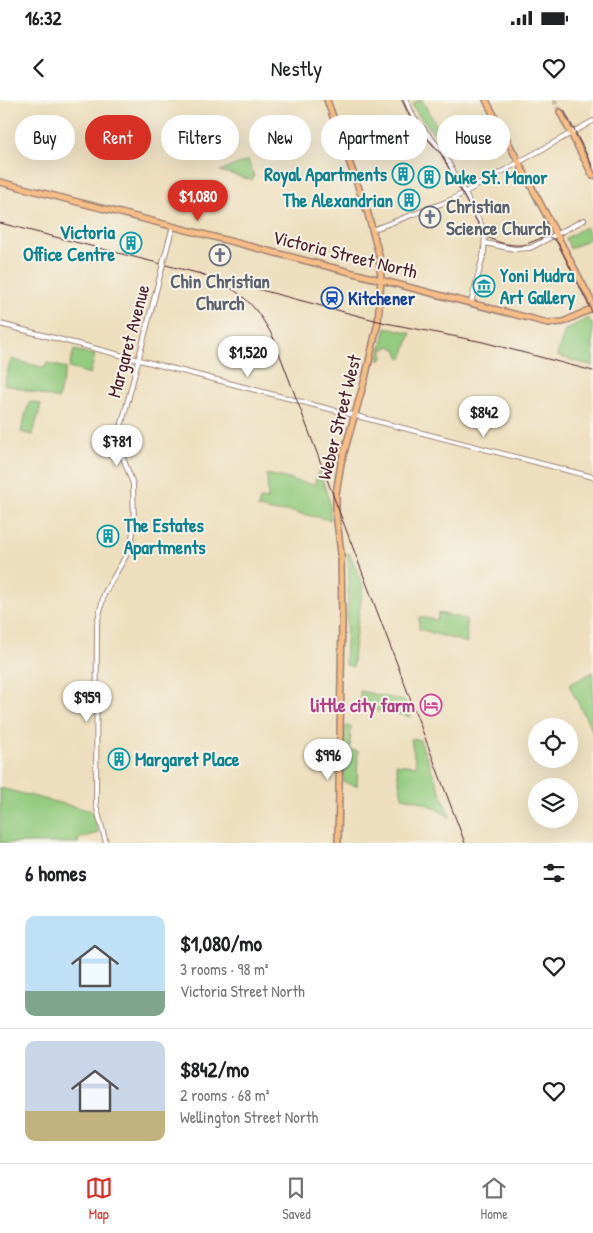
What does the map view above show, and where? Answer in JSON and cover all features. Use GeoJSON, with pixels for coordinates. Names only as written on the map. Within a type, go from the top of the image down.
{"type":"FeatureCollection","features":[{"type":"Feature","properties":{"kind":"main road","name":"Weber Street West"},"geometry":{"type":"LineString","coordinates":[[327,100],[372,230],[379,255],[380,279],[378,322],[365,379],[341,463],[336,494],[342,583],[338,842]]}},
{"type":"Feature","properties":{"kind":"main road"},"geometry":{"type":"LineString","coordinates":[[486,100],[593,304]]}},
{"type":"Feature","properties":{"kind":"main road"},"geometry":{"type":"LineString","coordinates":[[560,112],[593,176]]}},
{"type":"Feature","properties":{"kind":"main road","name":"Victoria Street North"},"geometry":{"type":"LineString","coordinates":[[0,182],[548,322],[556,323],[570,320],[593,308]]}},
{"type":"Feature","properties":{"kind":"street"},"geometry":{"type":"LineString","coordinates":[[406,100],[414,118],[443,152],[485,232],[486,243],[471,303]]}},
{"type":"Feature","properties":{"kind":"street"},"geometry":{"type":"LineString","coordinates":[[372,230],[436,207],[593,121]]}},
{"type":"Feature","properties":{"kind":"street"},"geometry":{"type":"LineString","coordinates":[[486,243],[522,249],[536,246],[584,220]]}},
{"type":"Feature","properties":{"kind":"street","name":"Margaret Avenue"},"geometry":{"type":"LineString","coordinates":[[106,843],[96,805],[97,624],[104,594],[132,539],[134,524],[133,484],[122,455],[119,435],[173,226]]}},
{"type":"Feature","properties":{"kind":"street"},"geometry":{"type":"LineString","coordinates":[[0,324],[593,476]]}},
{"type":"Feature","properties":{"kind":"green space"},"geometry":{"type":"Polygon","coordinates":[[[418,100],[422,100],[437,126],[437,137],[427,125],[427,115],[418,115],[412,105],[418,100]]]}},
{"type":"Feature","properties":{"kind":"green space"},"geometry":{"type":"Polygon","coordinates":[[[248,160],[254,176],[252,180],[220,171],[248,160]]]}},
{"type":"Feature","properties":{"kind":"green space"},"geometry":{"type":"Polygon","coordinates":[[[585,227],[591,238],[570,249],[566,238],[585,227]]]}},
{"type":"Feature","properties":{"kind":"green space"},"geometry":{"type":"Polygon","coordinates":[[[588,318],[593,326],[593,366],[557,356],[565,330],[588,318]]]}},
{"type":"Feature","properties":{"kind":"green space"},"geometry":{"type":"Polygon","coordinates":[[[386,327],[411,333],[402,359],[399,357],[397,350],[390,346],[383,350],[383,358],[378,360],[386,327]]]}},
{"type":"Feature","properties":{"kind":"green space"},"geometry":{"type":"Polygon","coordinates":[[[74,350],[95,355],[90,374],[69,368],[74,350]]]}},
{"type":"Feature","properties":{"kind":"green space"},"geometry":{"type":"Polygon","coordinates":[[[11,359],[45,368],[47,363],[66,368],[58,399],[4,384],[11,359]]]}},
{"type":"Feature","properties":{"kind":"green space"},"geometry":{"type":"Polygon","coordinates":[[[29,402],[41,404],[33,435],[21,432],[29,402]]]}},
{"type":"Feature","properties":{"kind":"green space"},"geometry":{"type":"Polygon","coordinates":[[[319,470],[329,500],[331,520],[287,511],[277,512],[258,508],[260,499],[268,500],[267,474],[314,485],[319,470]]]}},
{"type":"Feature","properties":{"kind":"green space"},"geometry":{"type":"Polygon","coordinates":[[[347,553],[350,554],[363,586],[353,667],[345,663],[349,570],[347,553]]]}},
{"type":"Feature","properties":{"kind":"green space"},"geometry":{"type":"Polygon","coordinates":[[[438,613],[466,619],[467,643],[419,629],[419,617],[437,620],[438,613]]]}},
{"type":"Feature","properties":{"kind":"green space"},"geometry":{"type":"Polygon","coordinates":[[[593,672],[593,732],[569,685],[593,672]]]}},
{"type":"Feature","properties":{"kind":"green space"},"geometry":{"type":"Polygon","coordinates":[[[360,691],[405,701],[411,717],[396,714],[396,710],[386,708],[385,712],[360,708],[360,691]]]}},
{"type":"Feature","properties":{"kind":"green space"},"geometry":{"type":"Polygon","coordinates":[[[345,727],[351,727],[350,750],[358,751],[357,786],[343,782],[344,731],[345,727]]]}},
{"type":"Feature","properties":{"kind":"green space"},"geometry":{"type":"Polygon","coordinates":[[[411,739],[420,740],[450,817],[421,802],[402,797],[396,764],[416,766],[411,739]]]}},
{"type":"Feature","properties":{"kind":"green space"},"geometry":{"type":"Polygon","coordinates":[[[0,788],[92,811],[98,833],[78,839],[79,843],[0,843],[0,788]]]}},
{"type":"Feature","properties":{"kind":"tunnel"},"geometry":{"type":"LineString","coordinates":[[554,100],[560,112]]}},
{"type":"Feature","properties":{"kind":"tram line"},"geometry":{"type":"LineString","coordinates":[[402,100],[412,122],[442,155],[484,234],[496,241],[512,245],[527,244],[545,237],[554,239],[558,243],[593,314]]}},
{"type":"Feature","properties":{"kind":"tram line"},"geometry":{"type":"LineString","coordinates":[[564,110],[593,167]]}},
{"type":"Feature","properties":{"kind":"railway"},"geometry":{"type":"LineString","coordinates":[[0,223],[205,275]]}},
{"type":"Feature","properties":{"kind":"railway"},"geometry":{"type":"LineString","coordinates":[[199,273],[224,284],[243,297],[251,304],[273,337],[465,843]]}},
{"type":"Feature","properties":{"kind":"railway"},"geometry":{"type":"LineString","coordinates":[[227,281],[386,323],[483,342],[593,371]]}},
{"type":"Feature","properties":{"kind":"place","name":"Royal Apartments"},"geometry":{"type":"Point","coordinates":[403,174]}},
{"type":"Feature","properties":{"kind":"place","name":"Duke St. Manor"},"geometry":{"type":"Point","coordinates":[429,177]}},
{"type":"Feature","properties":{"kind":"place","name":"The Alexandrian"},"geometry":{"type":"Point","coordinates":[409,200]}},
{"type":"Feature","properties":{"kind":"place","name":"Christian Science Church"},"geometry":{"type":"Point","coordinates":[430,217]}},
{"type":"Feature","properties":{"kind":"place","name":"Victoria Office Centre"},"geometry":{"type":"Point","coordinates":[131,243]}},
{"type":"Feature","properties":{"kind":"place","name":"Chin Christian Church"},"geometry":{"type":"Point","coordinates":[220,255]}},
{"type":"Feature","properties":{"kind":"place","name":"Yoni Mudra Art Gallery"},"geometry":{"type":"Point","coordinates":[484,286]}},
{"type":"Feature","properties":{"kind":"place","name":"Kitchener"},"geometry":{"type":"Point","coordinates":[332,298]}},
{"type":"Feature","properties":{"kind":"place","name":"The Estates Apartments"},"geometry":{"type":"Point","coordinates":[108,536]}},
{"type":"Feature","properties":{"kind":"place","name":"little city farm"},"geometry":{"type":"Point","coordinates":[431,705]}},
{"type":"Feature","properties":{"kind":"place","name":"Margaret Place"},"geometry":{"type":"Point","coordinates":[119,759]}}]}
